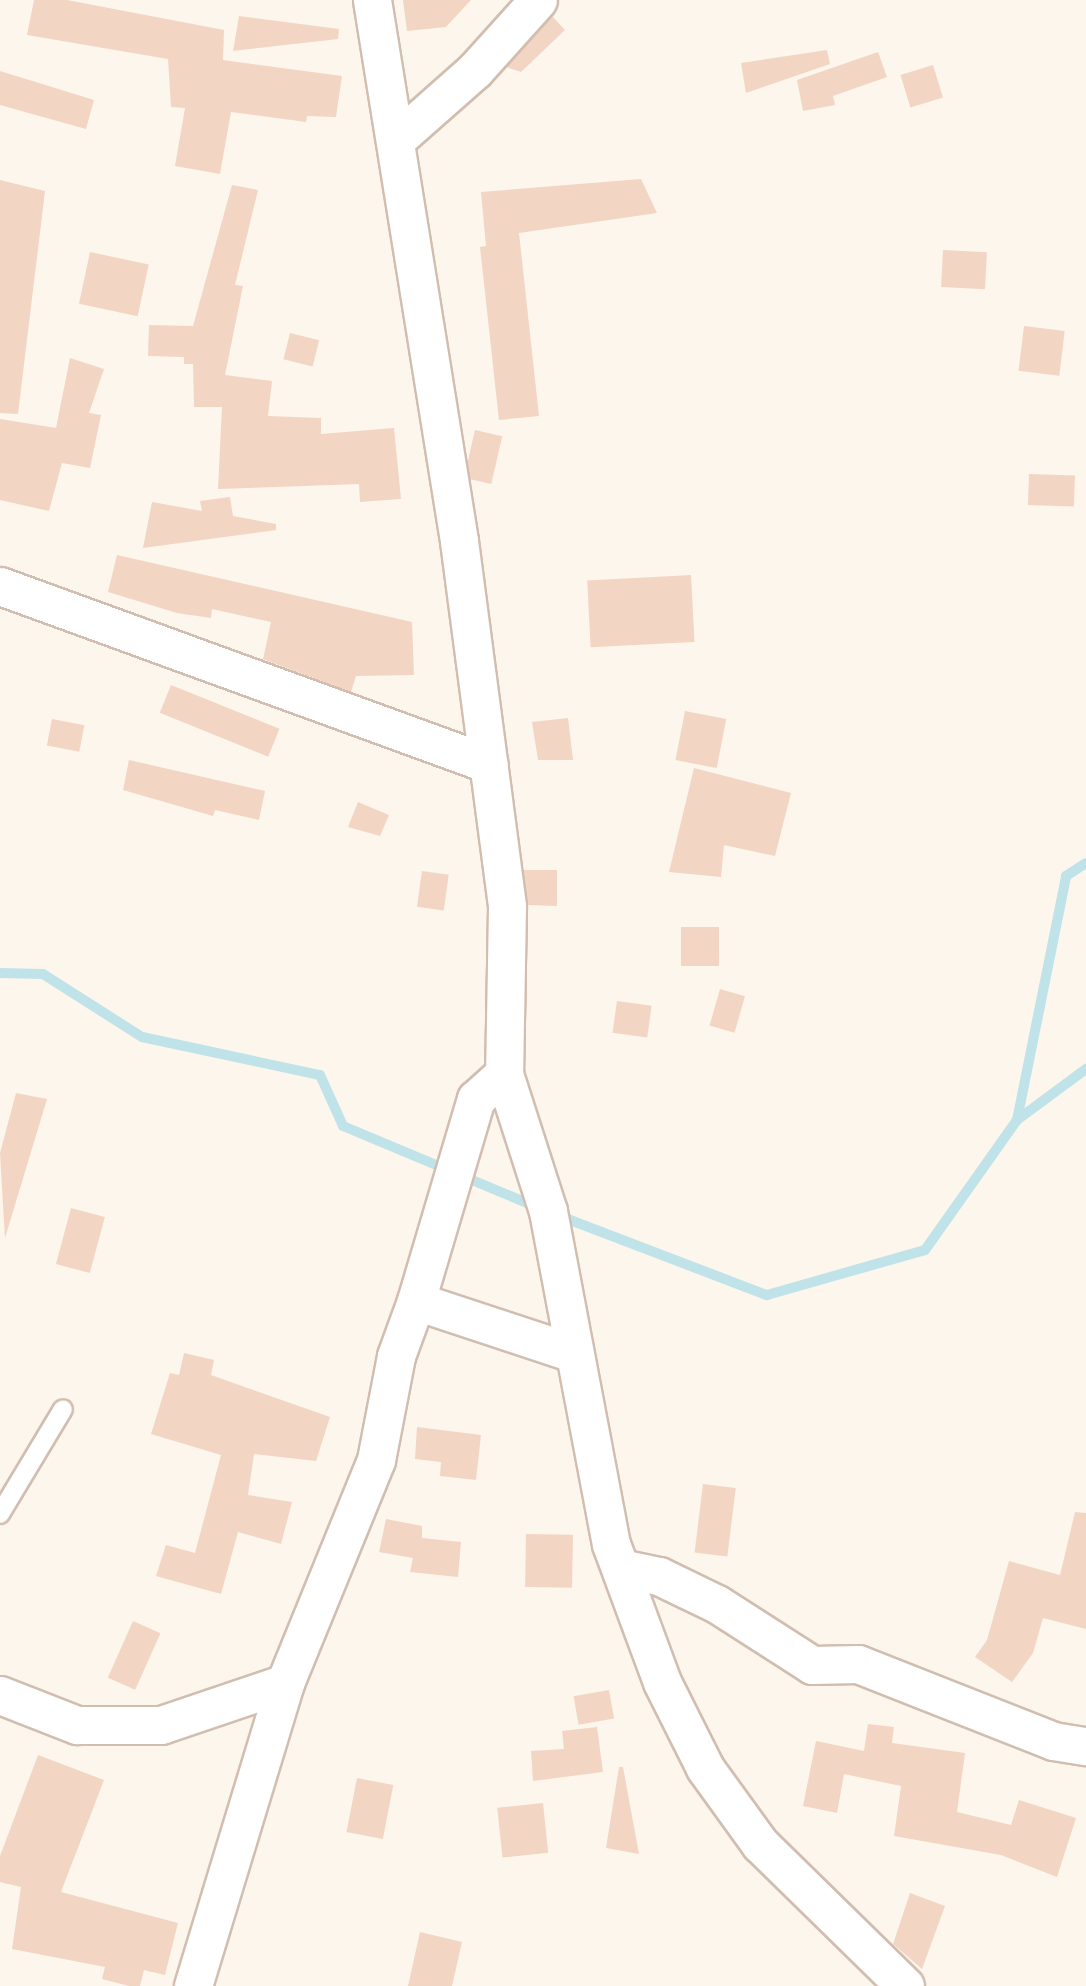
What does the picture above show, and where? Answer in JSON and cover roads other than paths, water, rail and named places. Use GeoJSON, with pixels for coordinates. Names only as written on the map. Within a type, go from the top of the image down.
{"type":"FeatureCollection","features":[{"type":"Feature","properties":{"kind":"street"},"geometry":{"type":"LineString","coordinates":[[372,0],[397,139],[489,764],[507,907],[504,1074],[548,1212],[570,1352],[621,1569],[662,1682],[705,1768],[760,1844],[905,1986]]}},
{"type":"Feature","properties":{"kind":"street"},"geometry":{"type":"LineString","coordinates":[[397,139],[475,71],[538,0]]}},
{"type":"Feature","properties":{"kind":"street"},"geometry":{"type":"LineString","coordinates":[[0,586],[489,764]]}},
{"type":"Feature","properties":{"kind":"street"},"geometry":{"type":"LineString","coordinates":[[193,1986],[285,1683],[376,1460],[396,1356],[416,1301],[476,1099],[504,1074]]}},
{"type":"Feature","properties":{"kind":"street"},"geometry":{"type":"LineString","coordinates":[[416,1301],[570,1352]]}},
{"type":"Feature","properties":{"kind":"street"},"geometry":{"type":"LineString","coordinates":[[621,1569],[659,1576],[717,1604],[812,1665],[858,1664],[1053,1741],[1086,1746]]}},
{"type":"Feature","properties":{"kind":"street"},"geometry":{"type":"LineString","coordinates":[[0,1695],[77,1725],[161,1725],[285,1683]]}},
{"type":"Feature","properties":{"kind":"lane"},"geometry":{"type":"LineString","coordinates":[[0,1514],[63,1409]]}},
{"type":"Feature","properties":{"kind":"waterway"},"geometry":{"type":"LineString","coordinates":[[1017,1120],[1066,876],[1086,863]]}},
{"type":"Feature","properties":{"kind":"waterway"},"geometry":{"type":"LineString","coordinates":[[0,973],[43,974],[142,1037],[320,1075],[343,1126],[539,1208]]}},
{"type":"Feature","properties":{"kind":"waterway"},"geometry":{"type":"LineString","coordinates":[[557,1215],[767,1295],[925,1250],[1017,1120],[1086,1069]]}}]}
